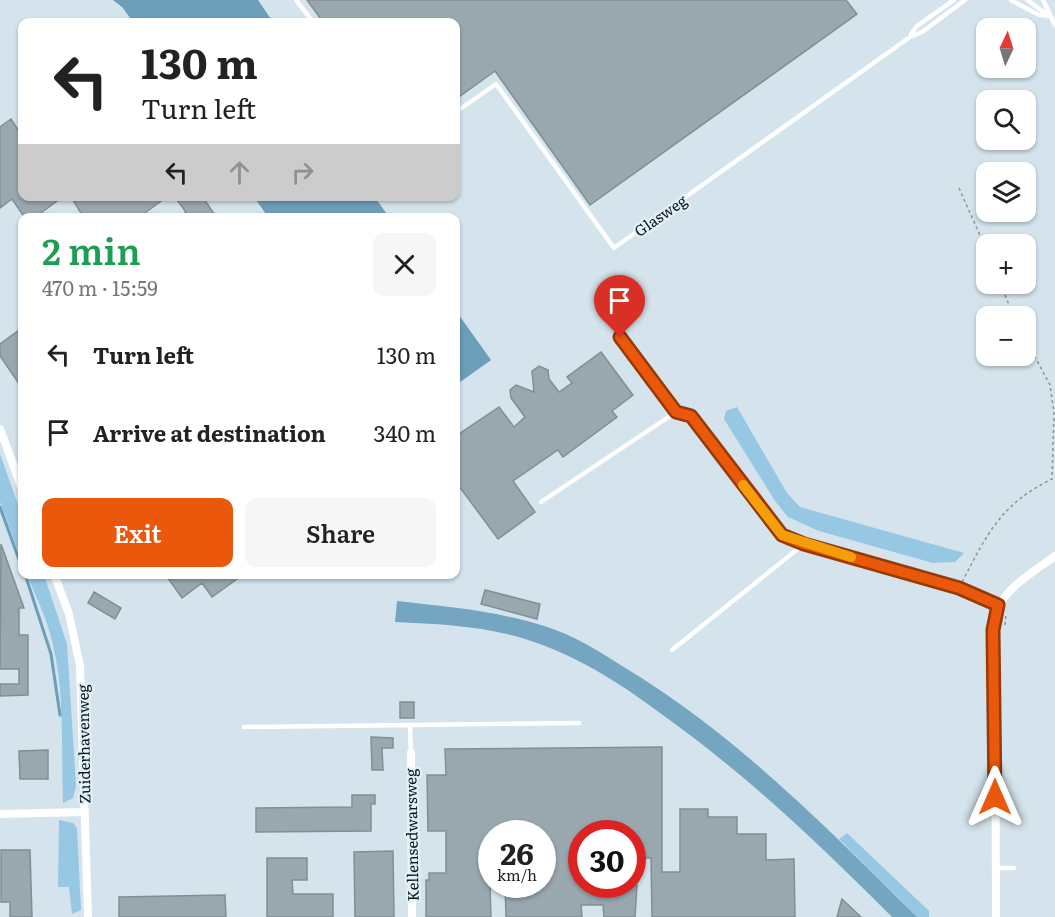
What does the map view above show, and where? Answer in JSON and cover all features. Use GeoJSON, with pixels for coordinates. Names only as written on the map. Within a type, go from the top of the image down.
{"type":"FeatureCollection","features":[{"type":"Feature","properties":{"kind":"street"},"geometry":{"type":"LineString","coordinates":[[0,429],[18,478]]}},
{"type":"Feature","properties":{"kind":"street"},"geometry":{"type":"LineString","coordinates":[[996,917],[993,630],[998,605],[1011,591],[1055,556]]}},
{"type":"Feature","properties":{"kind":"street","name":"Zuiderhavenweg"},"geometry":{"type":"LineString","coordinates":[[56,579],[69,614],[80,666],[88,917]]}},
{"type":"Feature","properties":{"kind":"street","name":"Kellensedwarsweg"},"geometry":{"type":"LineString","coordinates":[[411,753],[412,917]]}},
{"type":"Feature","properties":{"kind":"street"},"geometry":{"type":"LineString","coordinates":[[0,814],[84,812]]}},
{"type":"Feature","properties":{"kind":"lane"},"geometry":{"type":"LineString","coordinates":[[296,0],[310,18]]}},
{"type":"Feature","properties":{"kind":"lane","name":"Glasweg"},"geometry":{"type":"LineString","coordinates":[[910,37],[917,26],[954,0]]}},
{"type":"Feature","properties":{"kind":"lane","name":"Glasweg"},"geometry":{"type":"LineString","coordinates":[[460,109],[496,84],[614,248],[965,0]]}},
{"type":"Feature","properties":{"kind":"lane"},"geometry":{"type":"LineString","coordinates":[[1011,0],[1039,15],[1050,16]]}},
{"type":"Feature","properties":{"kind":"lane"},"geometry":{"type":"LineString","coordinates":[[1027,0],[1050,16]]}},
{"type":"Feature","properties":{"kind":"lane"},"geometry":{"type":"LineString","coordinates":[[1043,0],[1055,25]]}},
{"type":"Feature","properties":{"kind":"lane"},"geometry":{"type":"LineString","coordinates":[[620,337],[676,412],[691,416],[782,535],[804,544],[959,588],[998,605]]}},
{"type":"Feature","properties":{"kind":"lane"},"geometry":{"type":"LineString","coordinates":[[541,502],[676,412]]}},
{"type":"Feature","properties":{"kind":"lane"},"geometry":{"type":"LineString","coordinates":[[672,650],[804,544]]}},
{"type":"Feature","properties":{"kind":"lane"},"geometry":{"type":"LineString","coordinates":[[244,727],[579,723]]}},
{"type":"Feature","properties":{"kind":"lane"},"geometry":{"type":"LineString","coordinates":[[410,725],[411,753]]}},
{"type":"Feature","properties":{"kind":"lane"},"geometry":{"type":"LineString","coordinates":[[995,868],[1014,868]]}},
{"type":"Feature","properties":{"kind":"path"},"geometry":{"type":"LineString","coordinates":[[959,188],[979,234]]}},
{"type":"Feature","properties":{"kind":"path"},"geometry":{"type":"LineString","coordinates":[[959,588],[985,539],[1001,515],[1029,492],[1052,479],[1054,413],[1050,386],[1036,359]]}},
{"type":"Feature","properties":{"kind":"shaded area"},"geometry":{"type":"Polygon","coordinates":[[[113,0],[258,0],[270,18],[130,18],[113,0]]]}},
{"type":"Feature","properties":{"kind":"shaded area"},"geometry":{"type":"Polygon","coordinates":[[[257,201],[377,201],[386,213],[265,213],[257,201]]]}},
{"type":"Feature","properties":{"kind":"shaded area"},"geometry":{"type":"Polygon","coordinates":[[[460,317],[491,360],[460,382],[460,317]]]}},
{"type":"Feature","properties":{"kind":"shaded area"},"geometry":{"type":"Polygon","coordinates":[[[737,407],[787,493],[800,507],[964,553],[955,562],[933,563],[819,531],[788,517],[775,501],[724,419],[726,411],[737,407]]]}},
{"type":"Feature","properties":{"kind":"shaded area"},"geometry":{"type":"Polygon","coordinates":[[[0,454],[18,505],[18,551],[0,502],[0,454]]]}},
{"type":"Feature","properties":{"kind":"shaded area"},"geometry":{"type":"Polygon","coordinates":[[[29,579],[45,579],[67,644],[76,786],[73,798],[63,803],[61,703],[57,664],[42,609],[29,579]]]}},
{"type":"Feature","properties":{"kind":"shaded area"},"geometry":{"type":"Polygon","coordinates":[[[397,601],[475,611],[534,623],[564,634],[608,657],[678,703],[750,759],[819,821],[917,917],[892,917],[758,790],[701,743],[619,684],[565,654],[525,639],[461,626],[395,622],[397,601]]]}},
{"type":"Feature","properties":{"kind":"shaded area"},"geometry":{"type":"Polygon","coordinates":[[[59,820],[73,823],[77,828],[81,910],[72,914],[69,887],[58,887],[59,820]]]}},
{"type":"Feature","properties":{"kind":"shaded area"},"geometry":{"type":"Polygon","coordinates":[[[847,833],[929,911],[929,917],[917,917],[839,839],[847,833]]]}},
{"type":"Feature","properties":{"kind":"building"},"geometry":{"type":"Polygon","coordinates":[[[307,0],[846,0],[857,14],[590,205],[495,71],[460,96],[460,18],[320,18],[307,0]]]}},
{"type":"Feature","properties":{"kind":"building"},"geometry":{"type":"Polygon","coordinates":[[[11,119],[18,130],[18,201],[57,201],[41,213],[22,213],[12,199],[0,208],[0,127],[11,119]]]}},
{"type":"Feature","properties":{"kind":"building"},"geometry":{"type":"Polygon","coordinates":[[[161,201],[145,213],[81,213],[74,202],[161,201]]]}},
{"type":"Feature","properties":{"kind":"building"},"geometry":{"type":"Polygon","coordinates":[[[178,201],[205,201],[214,213],[185,213],[178,201]]]}},
{"type":"Feature","properties":{"kind":"building"},"geometry":{"type":"Polygon","coordinates":[[[18,331],[18,382],[0,356],[0,344],[18,331]]]}},
{"type":"Feature","properties":{"kind":"building"},"geometry":{"type":"Polygon","coordinates":[[[601,352],[633,395],[612,411],[617,417],[563,457],[558,450],[513,481],[535,512],[498,539],[460,487],[460,433],[499,407],[514,427],[525,417],[511,398],[510,390],[516,385],[534,392],[532,371],[539,366],[548,370],[549,379],[559,392],[572,383],[567,377],[601,352]]]}},
{"type":"Feature","properties":{"kind":"building"},"geometry":{"type":"Polygon","coordinates":[[[1,544],[24,608],[19,608],[19,635],[28,635],[28,695],[0,696],[0,684],[19,684],[19,669],[0,669],[1,544]]]}},
{"type":"Feature","properties":{"kind":"building"},"geometry":{"type":"Polygon","coordinates":[[[169,579],[237,579],[212,597],[202,583],[182,598],[169,579]]]}},
{"type":"Feature","properties":{"kind":"building"},"geometry":{"type":"Polygon","coordinates":[[[485,590],[540,604],[537,619],[481,604],[485,590]]]}},
{"type":"Feature","properties":{"kind":"building"},"geometry":{"type":"Polygon","coordinates":[[[94,592],[121,608],[115,619],[88,603],[94,592]]]}},
{"type":"Feature","properties":{"kind":"building"},"geometry":{"type":"Polygon","coordinates":[[[400,702],[414,702],[414,718],[400,718],[400,702]]]}},
{"type":"Feature","properties":{"kind":"building"},"geometry":{"type":"Polygon","coordinates":[[[371,737],[393,738],[393,748],[382,748],[383,770],[372,770],[371,737]]]}},
{"type":"Feature","properties":{"kind":"building"},"geometry":{"type":"Polygon","coordinates":[[[662,747],[662,872],[680,872],[680,809],[708,809],[708,817],[737,817],[737,834],[766,834],[766,860],[794,859],[795,917],[652,917],[651,858],[646,858],[646,820],[568,820],[568,898],[636,898],[635,917],[604,917],[603,905],[581,905],[582,917],[506,917],[505,898],[556,898],[556,820],[478,820],[478,898],[490,898],[491,917],[426,917],[426,880],[429,880],[429,873],[446,873],[446,831],[428,831],[427,775],[446,775],[445,749],[662,747]]]}},
{"type":"Feature","properties":{"kind":"building"},"geometry":{"type":"Polygon","coordinates":[[[48,750],[48,779],[20,779],[19,751],[48,750]]]}},
{"type":"Feature","properties":{"kind":"building"},"geometry":{"type":"Polygon","coordinates":[[[352,795],[375,795],[375,804],[371,804],[371,831],[256,832],[256,808],[352,807],[352,795]]]}},
{"type":"Feature","properties":{"kind":"building"},"geometry":{"type":"Polygon","coordinates":[[[1,850],[30,850],[32,917],[10,917],[10,902],[1,902],[1,850]]]}},
{"type":"Feature","properties":{"kind":"building"},"geometry":{"type":"Polygon","coordinates":[[[393,851],[394,917],[355,917],[354,852],[393,851]]]}},
{"type":"Feature","properties":{"kind":"building"},"geometry":{"type":"Polygon","coordinates":[[[267,858],[307,858],[307,880],[292,880],[293,894],[333,894],[333,917],[267,917],[267,858]]]}},
{"type":"Feature","properties":{"kind":"building"},"geometry":{"type":"Polygon","coordinates":[[[225,895],[226,917],[119,917],[119,897],[225,895]]]}},
{"type":"Feature","properties":{"kind":"building"},"geometry":{"type":"Polygon","coordinates":[[[842,899],[861,917],[837,917],[842,899]]]}},
{"type":"Feature","properties":{"kind":"waterway"},"geometry":{"type":"LineString","coordinates":[[0,507],[18,557]]}},
{"type":"Feature","properties":{"kind":"waterway"},"geometry":{"type":"LineString","coordinates":[[27,579],[51,654],[60,715]]}},
{"type":"Feature","properties":{"kind":"slow traffic"},"geometry":{"type":"LineString","coordinates":[[743,485],[782,535],[804,544],[851,557]]}},
{"type":"Feature","properties":{"kind":"route"},"geometry":{"type":"LineString","coordinates":[[620,337],[676,412],[691,416],[782,535],[804,544],[959,588],[998,605],[993,630],[995,797]]}}]}
